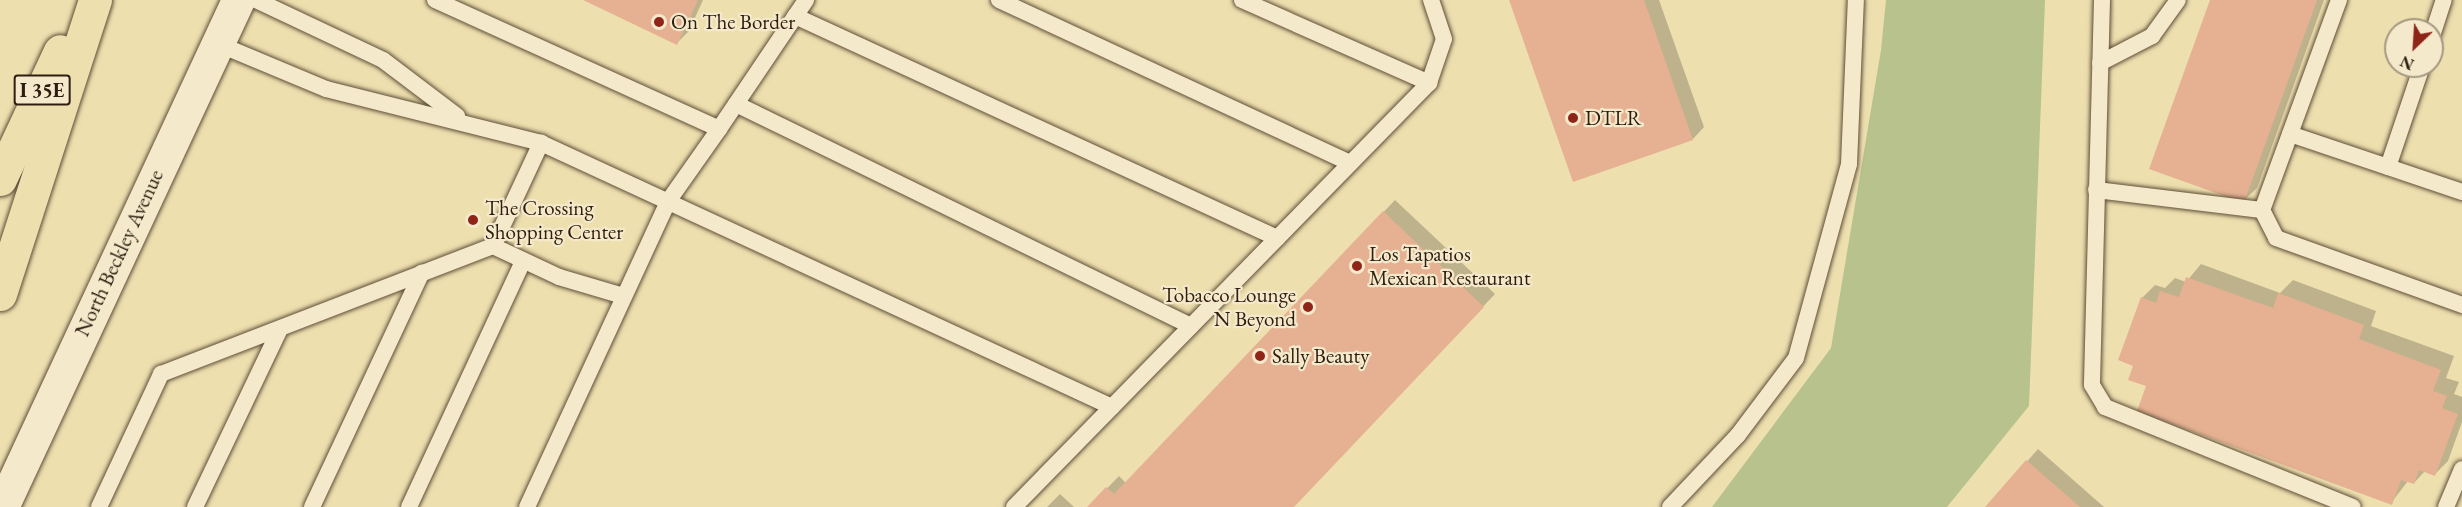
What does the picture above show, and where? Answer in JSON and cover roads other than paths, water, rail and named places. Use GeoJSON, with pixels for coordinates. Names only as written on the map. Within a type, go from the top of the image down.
{"type":"FeatureCollection","features":[{"type":"Feature","properties":{"kind":"highway","name":"I 35E"},"geometry":{"type":"LineString","coordinates":[[0,179],[84,0]]}},
{"type":"Feature","properties":{"kind":"highway"},"geometry":{"type":"LineString","coordinates":[[0,294],[95,0]]}},
{"type":"Feature","properties":{"kind":"main road","name":"North Beckley Avenue"},"geometry":{"type":"LineString","coordinates":[[2,507],[238,0]]}},
{"type":"Feature","properties":{"kind":"lane"},"geometry":{"type":"LineString","coordinates":[[255,0],[383,60],[462,120]]}},
{"type":"Feature","properties":{"kind":"lane"},"geometry":{"type":"LineString","coordinates":[[435,0],[719,129]]}},
{"type":"Feature","properties":{"kind":"lane"},"geometry":{"type":"LineString","coordinates":[[527,507],[669,200],[806,0]]}},
{"type":"Feature","properties":{"kind":"lane"},"geometry":{"type":"LineString","coordinates":[[999,0],[1350,162]]}},
{"type":"Feature","properties":{"kind":"lane"},"geometry":{"type":"LineString","coordinates":[[1242,0],[1429,82]]}},
{"type":"Feature","properties":{"kind":"lane"},"geometry":{"type":"LineString","coordinates":[[1014,507],[1429,82],[1444,39],[1431,0]]}},
{"type":"Feature","properties":{"kind":"lane"},"geometry":{"type":"LineString","coordinates":[[1670,507],[1738,435],[1796,358],[1849,164],[1856,0]]}},
{"type":"Feature","properties":{"kind":"lane"},"geometry":{"type":"LineString","coordinates":[[2102,0],[2092,385],[2105,406],[2353,507]]}},
{"type":"Feature","properties":{"kind":"lane"},"geometry":{"type":"LineString","coordinates":[[2100,63],[2151,36],[2178,0]]}},
{"type":"Feature","properties":{"kind":"lane"},"geometry":{"type":"LineString","coordinates":[[2339,0],[2262,210],[2276,238],[2462,305]]}},
{"type":"Feature","properties":{"kind":"lane"},"geometry":{"type":"LineString","coordinates":[[2438,18],[2444,0]]}},
{"type":"Feature","properties":{"kind":"lane"},"geometry":{"type":"LineString","coordinates":[[795,16],[1277,238]]}},
{"type":"Feature","properties":{"kind":"lane"},"geometry":{"type":"LineString","coordinates":[[216,44],[326,88],[462,120],[542,143],[1112,407]]}},
{"type":"Feature","properties":{"kind":"lane"},"geometry":{"type":"LineString","coordinates":[[2388,167],[2418,78]]}},
{"type":"Feature","properties":{"kind":"lane"},"geometry":{"type":"LineString","coordinates":[[736,104],[1191,326]]}},
{"type":"Feature","properties":{"kind":"lane"},"geometry":{"type":"LineString","coordinates":[[2290,134],[2462,192]]}},
{"type":"Feature","properties":{"kind":"lane"},"geometry":{"type":"LineString","coordinates":[[99,507],[161,374],[493,246],[542,143]]}},
{"type":"Feature","properties":{"kind":"lane"},"geometry":{"type":"LineString","coordinates":[[2096,190],[2262,210]]}},
{"type":"Feature","properties":{"kind":"lane"},"geometry":{"type":"LineString","coordinates":[[493,246],[523,261],[623,296]]}},
{"type":"Feature","properties":{"kind":"lane"},"geometry":{"type":"LineString","coordinates":[[409,507],[523,261]]}},
{"type":"Feature","properties":{"kind":"lane"},"geometry":{"type":"LineString","coordinates":[[312,507],[422,272]]}},
{"type":"Feature","properties":{"kind":"lane"},"geometry":{"type":"LineString","coordinates":[[195,507],[280,329]]}},
{"type":"Feature","properties":{"kind":"lane"},"geometry":{"type":"LineString","coordinates":[[2446,507],[2462,469]]}},
{"type":"Feature","properties":{"kind":"place","name":"On The Border"},"geometry":{"type":"Point","coordinates":[659,22]}},
{"type":"Feature","properties":{"kind":"place","name":"DTLR"},"geometry":{"type":"Point","coordinates":[1573,118]}},
{"type":"Feature","properties":{"kind":"place","name":"The Crossing Shopping Center"},"geometry":{"type":"Point","coordinates":[473,220]}},
{"type":"Feature","properties":{"kind":"place","name":"Los Tapatios Mexican Restaurant"},"geometry":{"type":"Point","coordinates":[1357,266]}},
{"type":"Feature","properties":{"kind":"place","name":"Tobacco Lounge N Beyond"},"geometry":{"type":"Point","coordinates":[1308,307]}},
{"type":"Feature","properties":{"kind":"place","name":"Sally Beauty"},"geometry":{"type":"Point","coordinates":[1260,356]}}]}
